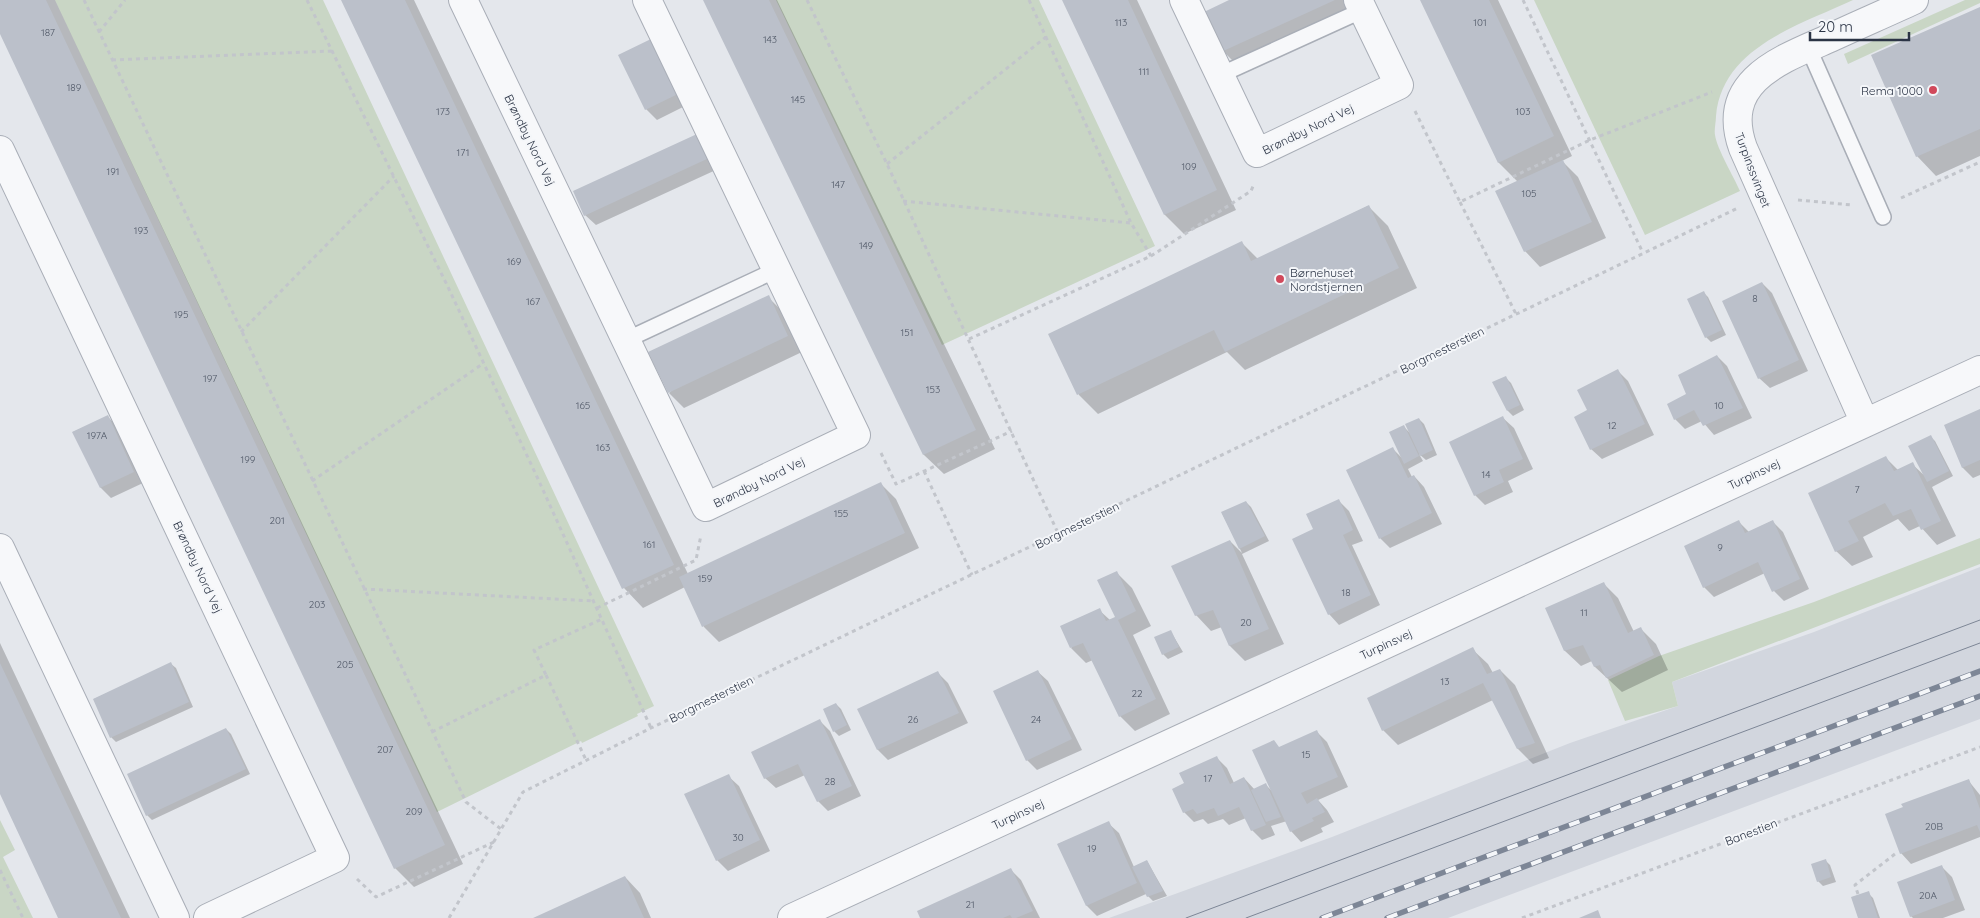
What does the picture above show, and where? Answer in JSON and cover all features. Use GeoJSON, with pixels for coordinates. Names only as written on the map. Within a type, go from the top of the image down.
{"type":"FeatureCollection","features":[{"type":"Feature","properties":{"kind":"street","name":"Brøndby Nord Vej"},"geometry":{"type":"LineString","coordinates":[[463,0],[706,507],[856,435]]}},
{"type":"Feature","properties":{"kind":"street"},"geometry":{"type":"LineString","coordinates":[[647,0],[856,435]]}},
{"type":"Feature","properties":{"kind":"street","name":"Brøndby Nord Vej"},"geometry":{"type":"LineString","coordinates":[[1184,0],[1257,153],[1399,85],[1360,5]]}},
{"type":"Feature","properties":{"kind":"street","name":"Turpinssvinget"},"geometry":{"type":"LineString","coordinates":[[1865,423],[1763,196],[1737,132],[1738,106],[1749,86],[1772,64],[1914,0]]}},
{"type":"Feature","properties":{"kind":"street","name":"Brøndby Nord Vej"},"geometry":{"type":"LineString","coordinates":[[0,150],[335,858]]}},
{"type":"Feature","properties":{"kind":"street","name":"Turpinsvej"},"geometry":{"type":"LineString","coordinates":[[792,918],[1980,370]]}},
{"type":"Feature","properties":{"kind":"street"},"geometry":{"type":"LineString","coordinates":[[0,548],[175,918]]}},
{"type":"Feature","properties":{"kind":"street"},"geometry":{"type":"LineString","coordinates":[[208,918],[335,858]]}},
{"type":"Feature","properties":{"kind":"lane"},"geometry":{"type":"LineString","coordinates":[[1220,75],[1360,5]]}},
{"type":"Feature","properties":{"kind":"lane"},"geometry":{"type":"LineString","coordinates":[[1808,47],[1884,217]]}},
{"type":"Feature","properties":{"kind":"lane"},"geometry":{"type":"LineString","coordinates":[[626,340],[776,270]]}},
{"type":"Feature","properties":{"kind":"path"},"geometry":{"type":"LineString","coordinates":[[84,0],[466,802],[501,829]]}},
{"type":"Feature","properties":{"kind":"path"},"geometry":{"type":"LineString","coordinates":[[99,32],[124,0]]}},
{"type":"Feature","properties":{"kind":"path"},"geometry":{"type":"LineString","coordinates":[[307,0],[484,363],[651,728]]}},
{"type":"Feature","properties":{"kind":"path"},"geometry":{"type":"LineString","coordinates":[[807,0],[887,164],[902,201],[969,339],[1059,533]]}},
{"type":"Feature","properties":{"kind":"path"},"geometry":{"type":"LineString","coordinates":[[1029,0],[1131,223],[1151,256]]}},
{"type":"Feature","properties":{"kind":"path"},"geometry":{"type":"LineString","coordinates":[[1523,0],[1643,253]]}},
{"type":"Feature","properties":{"kind":"path"},"geometry":{"type":"LineString","coordinates":[[887,164],[1046,37]]}},
{"type":"Feature","properties":{"kind":"path"},"geometry":{"type":"LineString","coordinates":[[112,60],[332,51]]}},
{"type":"Feature","properties":{"kind":"path"},"geometry":{"type":"LineString","coordinates":[[1460,202],[1590,140],[1715,91],[1749,86]]}},
{"type":"Feature","properties":{"kind":"path"},"geometry":{"type":"LineString","coordinates":[[1414,109],[1516,314]]}},
{"type":"Feature","properties":{"kind":"path"},"geometry":{"type":"LineString","coordinates":[[969,339],[1151,256],[1251,191],[1257,175]]}},
{"type":"Feature","properties":{"kind":"path"},"geometry":{"type":"LineString","coordinates":[[241,332],[394,176]]}},
{"type":"Feature","properties":{"kind":"path","name":"Borgmesterstien"},"geometry":{"type":"LineString","coordinates":[[449,918],[523,792],[651,728],[1763,196]]}},
{"type":"Feature","properties":{"kind":"path"},"geometry":{"type":"LineString","coordinates":[[902,201],[1131,223]]}},
{"type":"Feature","properties":{"kind":"path"},"geometry":{"type":"LineString","coordinates":[[312,481],[484,363]]}},
{"type":"Feature","properties":{"kind":"path"},"geometry":{"type":"LineString","coordinates":[[856,435],[872,436],[896,484],[1012,431]]}},
{"type":"Feature","properties":{"kind":"path"},"geometry":{"type":"LineString","coordinates":[[924,471],[972,575]]}},
{"type":"Feature","properties":{"kind":"path"},"geometry":{"type":"LineString","coordinates":[[597,608],[696,560],[706,507]]}},
{"type":"Feature","properties":{"kind":"path"},"geometry":{"type":"LineString","coordinates":[[363,589],[594,601]]}},
{"type":"Feature","properties":{"kind":"path"},"geometry":{"type":"LineString","coordinates":[[586,760],[534,650],[602,619]]}},
{"type":"Feature","properties":{"kind":"path"},"geometry":{"type":"LineString","coordinates":[[432,732],[546,675]]}},
{"type":"Feature","properties":{"kind":"path","name":"Banestien"},"geometry":{"type":"LineString","coordinates":[[1522,918],[1980,747]]}},
{"type":"Feature","properties":{"kind":"path"},"geometry":{"type":"LineString","coordinates":[[335,858],[376,897],[495,841]]}},
{"type":"Feature","properties":{"kind":"path"},"geometry":{"type":"LineString","coordinates":[[1858,894],[1855,885],[1895,854]]}},
{"type":"Feature","properties":{"kind":"path"},"geometry":{"type":"LineString","coordinates":[[0,870],[23,918]]}},
{"type":"Feature","properties":{"kind":"shaded area"},"geometry":{"type":"Polygon","coordinates":[[[1980,567],[1980,719],[1448,918],[1109,918],[1332,837],[1570,743],[1678,706],[1672,682],[1814,632],[1980,567]]]}},
{"type":"Feature","properties":{"kind":"green space"},"geometry":{"type":"Polygon","coordinates":[[[55,0],[323,0],[654,706],[637,714],[638,716],[582,743],[581,741],[437,812],[55,0]]]}},
{"type":"Feature","properties":{"kind":"green space"},"geometry":{"type":"Polygon","coordinates":[[[776,0],[1039,0],[1155,246],[942,345],[776,0]]]}},
{"type":"Feature","properties":{"kind":"green space"},"geometry":{"type":"Polygon","coordinates":[[[1534,0],[1853,0],[1788,29],[1748,56],[1732,72],[1721,92],[1715,133],[1719,148],[1740,191],[1645,235],[1534,0]]]}},
{"type":"Feature","properties":{"kind":"green space"},"geometry":{"type":"Polygon","coordinates":[[[1965,0],[1980,0],[1980,3],[1848,64],[1844,54],[1965,0]]]}},
{"type":"Feature","properties":{"kind":"green space"},"geometry":{"type":"Polygon","coordinates":[[[1980,538],[1980,564],[1672,682],[1678,706],[1625,721],[1608,680],[1659,656],[1814,602],[1980,538]]]}},
{"type":"Feature","properties":{"kind":"green space"},"geometry":{"type":"Polygon","coordinates":[[[0,820],[15,850],[3,857],[33,918],[0,918],[0,820]]]}},
{"type":"Feature","properties":{"kind":"building"},"geometry":{"type":"Polygon","coordinates":[[[0,0],[46,0],[445,845],[394,869],[0,34],[0,0]]]}},
{"type":"Feature","properties":{"kind":"building"},"geometry":{"type":"Polygon","coordinates":[[[341,0],[405,0],[674,565],[622,589],[341,0]]]}},
{"type":"Feature","properties":{"kind":"building"},"geometry":{"type":"Polygon","coordinates":[[[703,0],[769,0],[976,430],[923,455],[703,0]]]}},
{"type":"Feature","properties":{"kind":"building"},"geometry":{"type":"Polygon","coordinates":[[[1062,0],[1128,0],[1217,190],[1164,215],[1062,0]]]}},
{"type":"Feature","properties":{"kind":"building"},"geometry":{"type":"Polygon","coordinates":[[[1229,0],[1335,0],[1221,52],[1204,12],[1229,0]]]}},
{"type":"Feature","properties":{"kind":"building"},"geometry":{"type":"Polygon","coordinates":[[[1420,0],[1489,0],[1554,136],[1498,163],[1420,0]]]}},
{"type":"Feature","properties":{"kind":"building","name":"Rema 1000"},"geometry":{"type":"Polygon","coordinates":[[[1980,7],[1980,129],[1916,157],[1871,55],[1980,7]]]}},
{"type":"Feature","properties":{"kind":"building"},"geometry":{"type":"Polygon","coordinates":[[[653,38],[680,93],[645,110],[618,55],[653,38]]]}},
{"type":"Feature","properties":{"kind":"building"},"geometry":{"type":"Polygon","coordinates":[[[697,134],[709,158],[584,216],[573,191],[697,134]]]}},
{"type":"Feature","properties":{"kind":"building"},"geometry":{"type":"Polygon","coordinates":[[[1563,160],[1592,222],[1524,252],[1495,191],[1563,160]]]}},
{"type":"Feature","properties":{"kind":"building"},"geometry":{"type":"Polygon","coordinates":[[[1369,205],[1399,268],[1225,352],[1214,330],[1077,395],[1048,334],[1242,241],[1251,261],[1369,205]]]}},
{"type":"Feature","properties":{"kind":"building"},"geometry":{"type":"Polygon","coordinates":[[[1762,282],[1799,360],[1758,379],[1722,301],[1762,282]]]}},
{"type":"Feature","properties":{"kind":"building"},"geometry":{"type":"Polygon","coordinates":[[[1704,291],[1722,330],[1705,338],[1687,299],[1704,291]]]}},
{"type":"Feature","properties":{"kind":"building"},"geometry":{"type":"Polygon","coordinates":[[[769,295],[788,336],[668,393],[648,352],[769,295]]]}},
{"type":"Feature","properties":{"kind":"building"},"geometry":{"type":"Polygon","coordinates":[[[1717,355],[1743,408],[1703,426],[1694,410],[1674,420],[1667,404],[1686,394],[1678,375],[1717,355]]]}},
{"type":"Feature","properties":{"kind":"building"},"geometry":{"type":"Polygon","coordinates":[[[1618,369],[1645,424],[1590,450],[1574,417],[1587,410],[1577,390],[1618,369]]]}},
{"type":"Feature","properties":{"kind":"building"},"geometry":{"type":"Polygon","coordinates":[[[1506,376],[1520,405],[1507,411],[1492,382],[1506,376]]]}},
{"type":"Feature","properties":{"kind":"building"},"geometry":{"type":"Polygon","coordinates":[[[1980,409],[1980,460],[1962,468],[1944,425],[1980,409]]]}},
{"type":"Feature","properties":{"kind":"building"},"geometry":{"type":"Polygon","coordinates":[[[108,415],[134,472],[100,488],[72,432],[108,415]]]}},
{"type":"Feature","properties":{"kind":"building"},"geometry":{"type":"Polygon","coordinates":[[[1503,416],[1523,459],[1499,470],[1504,482],[1474,496],[1449,442],[1503,416]]]}},
{"type":"Feature","properties":{"kind":"building"},"geometry":{"type":"Polygon","coordinates":[[[1419,418],[1433,450],[1420,456],[1405,424],[1419,418]]]}},
{"type":"Feature","properties":{"kind":"building"},"geometry":{"type":"Polygon","coordinates":[[[1404,425],[1419,456],[1404,464],[1389,432],[1404,425]]]}},
{"type":"Feature","properties":{"kind":"building"},"geometry":{"type":"Polygon","coordinates":[[[1931,435],[1949,471],[1927,482],[1908,446],[1931,435]]]}},
{"type":"Feature","properties":{"kind":"building"},"geometry":{"type":"Polygon","coordinates":[[[1393,447],[1408,478],[1414,475],[1432,513],[1379,539],[1346,470],[1393,447]]]}},
{"type":"Feature","properties":{"kind":"building"},"geometry":{"type":"Polygon","coordinates":[[[1886,456],[1894,471],[1913,462],[1941,521],[1921,530],[1911,509],[1893,516],[1885,503],[1848,521],[1859,541],[1835,552],[1808,493],[1886,456]]]}},
{"type":"Feature","properties":{"kind":"building"},"geometry":{"type":"Polygon","coordinates":[[[881,482],[905,533],[702,627],[679,577],[881,482]]]}},
{"type":"Feature","properties":{"kind":"building"},"geometry":{"type":"Polygon","coordinates":[[[1339,499],[1353,530],[1343,535],[1371,595],[1328,615],[1292,539],[1313,529],[1306,514],[1339,499]]]}},
{"type":"Feature","properties":{"kind":"building"},"geometry":{"type":"Polygon","coordinates":[[[1246,501],[1265,536],[1239,549],[1221,512],[1246,501]]]}},
{"type":"Feature","properties":{"kind":"building"},"geometry":{"type":"Polygon","coordinates":[[[1739,520],[1745,533],[1773,520],[1800,579],[1772,592],[1758,562],[1703,588],[1684,546],[1739,520]]]}},
{"type":"Feature","properties":{"kind":"building"},"geometry":{"type":"Polygon","coordinates":[[[1230,540],[1269,629],[1229,646],[1213,610],[1195,616],[1171,566],[1230,540]]]}},
{"type":"Feature","properties":{"kind":"building"},"geometry":{"type":"Polygon","coordinates":[[[1117,571],[1136,611],[1118,620],[1156,699],[1119,717],[1083,643],[1070,648],[1060,626],[1100,608],[1106,621],[1115,617],[1097,580],[1117,571]]]}},
{"type":"Feature","properties":{"kind":"building"},"geometry":{"type":"Polygon","coordinates":[[[1604,582],[1628,633],[1641,627],[1654,655],[1606,678],[1600,665],[1594,667],[1583,645],[1564,651],[1545,608],[1604,582]]]}},
{"type":"Feature","properties":{"kind":"building"},"geometry":{"type":"Polygon","coordinates":[[[1171,630],[1179,647],[1162,655],[1154,637],[1171,630]]]}},
{"type":"Feature","properties":{"kind":"building"},"geometry":{"type":"Polygon","coordinates":[[[1473,647],[1487,674],[1500,669],[1535,743],[1517,749],[1483,683],[1382,731],[1367,698],[1473,647]]]}},
{"type":"Feature","properties":{"kind":"building"},"geometry":{"type":"Polygon","coordinates":[[[171,662],[189,702],[110,738],[93,699],[171,662]]]}},
{"type":"Feature","properties":{"kind":"building"},"geometry":{"type":"Polygon","coordinates":[[[0,663],[121,918],[58,918],[0,794],[0,663]]]}},
{"type":"Feature","properties":{"kind":"building"},"geometry":{"type":"Polygon","coordinates":[[[1038,670],[1072,739],[1026,761],[993,691],[1038,670]]]}},
{"type":"Feature","properties":{"kind":"building"},"geometry":{"type":"Polygon","coordinates":[[[938,671],[959,713],[877,750],[857,709],[938,671]]]}},
{"type":"Feature","properties":{"kind":"building"},"geometry":{"type":"Polygon","coordinates":[[[836,703],[847,725],[833,732],[823,709],[836,703]]]}},
{"type":"Feature","properties":{"kind":"building"},"geometry":{"type":"Polygon","coordinates":[[[820,719],[852,786],[817,802],[798,764],[764,779],[751,752],[820,719]]]}},
{"type":"Feature","properties":{"kind":"building"},"geometry":{"type":"Polygon","coordinates":[[[226,728],[246,769],[146,816],[127,774],[226,728]]]}},
{"type":"Feature","properties":{"kind":"building"},"geometry":{"type":"Polygon","coordinates":[[[1317,730],[1338,777],[1301,793],[1307,804],[1317,798],[1325,812],[1312,818],[1314,821],[1290,832],[1252,750],[1274,740],[1279,747],[1317,730]]]}},
{"type":"Feature","properties":{"kind":"building"},"geometry":{"type":"Polygon","coordinates":[[[1217,756],[1230,784],[1244,777],[1266,825],[1251,831],[1239,807],[1218,816],[1214,808],[1197,814],[1193,809],[1183,813],[1172,789],[1184,783],[1179,773],[1217,756]]]}},
{"type":"Feature","properties":{"kind":"building"},"geometry":{"type":"Polygon","coordinates":[[[729,774],[760,840],[716,861],[684,794],[729,774]]]}},
{"type":"Feature","properties":{"kind":"building"},"geometry":{"type":"Polygon","coordinates":[[[1969,779],[1980,809],[1980,832],[1977,825],[1900,854],[1885,814],[1903,807],[1901,804],[1969,779]]]}},
{"type":"Feature","properties":{"kind":"building"},"geometry":{"type":"Polygon","coordinates":[[[1266,783],[1281,817],[1266,822],[1251,790],[1266,783]]]}},
{"type":"Feature","properties":{"kind":"building"},"geometry":{"type":"Polygon","coordinates":[[[1109,821],[1137,883],[1086,906],[1057,844],[1109,821]]]}},
{"type":"Feature","properties":{"kind":"building"},"geometry":{"type":"Polygon","coordinates":[[[1826,859],[1831,877],[1817,882],[1811,864],[1826,859]]]}},
{"type":"Feature","properties":{"kind":"building"},"geometry":{"type":"Polygon","coordinates":[[[1147,860],[1163,891],[1147,897],[1132,867],[1147,860]]]}},
{"type":"Feature","properties":{"kind":"building"},"geometry":{"type":"Polygon","coordinates":[[[1942,865],[1955,900],[1910,917],[1897,882],[1942,865]]]}},
{"type":"Feature","properties":{"kind":"building"},"geometry":{"type":"Polygon","coordinates":[[[1011,868],[1033,911],[1016,918],[1012,918],[1010,915],[1003,918],[920,918],[917,911],[1011,868]]]}},
{"type":"Feature","properties":{"kind":"building"},"geometry":{"type":"Polygon","coordinates":[[[625,876],[644,918],[533,918],[625,876]]]}},
{"type":"Feature","properties":{"kind":"building"},"geometry":{"type":"Polygon","coordinates":[[[1869,891],[1878,918],[1858,918],[1851,897],[1869,891]]]}},
{"type":"Feature","properties":{"kind":"building"},"geometry":{"type":"Polygon","coordinates":[[[1598,910],[1601,918],[1579,918],[1598,910]]]}},
{"type":"Feature","properties":{"kind":"tram line"},"geometry":{"type":"LineString","coordinates":[[1186,918],[1980,620]]}},
{"type":"Feature","properties":{"kind":"tram line"},"geometry":{"type":"LineString","coordinates":[[1246,918],[1980,643]]}},
{"type":"Feature","properties":{"kind":"railway"},"geometry":{"type":"LineString","coordinates":[[1322,918],[1980,671]]}},
{"type":"Feature","properties":{"kind":"railway"},"geometry":{"type":"LineString","coordinates":[[1387,918],[1980,696]]}},
{"type":"Feature","properties":{"kind":"place","name":"Rema 1000"},"geometry":{"type":"Point","coordinates":[1933,90]}},
{"type":"Feature","properties":{"kind":"place","name":"Børnehuset Nordstjernen"},"geometry":{"type":"Point","coordinates":[1280,279]}}]}
